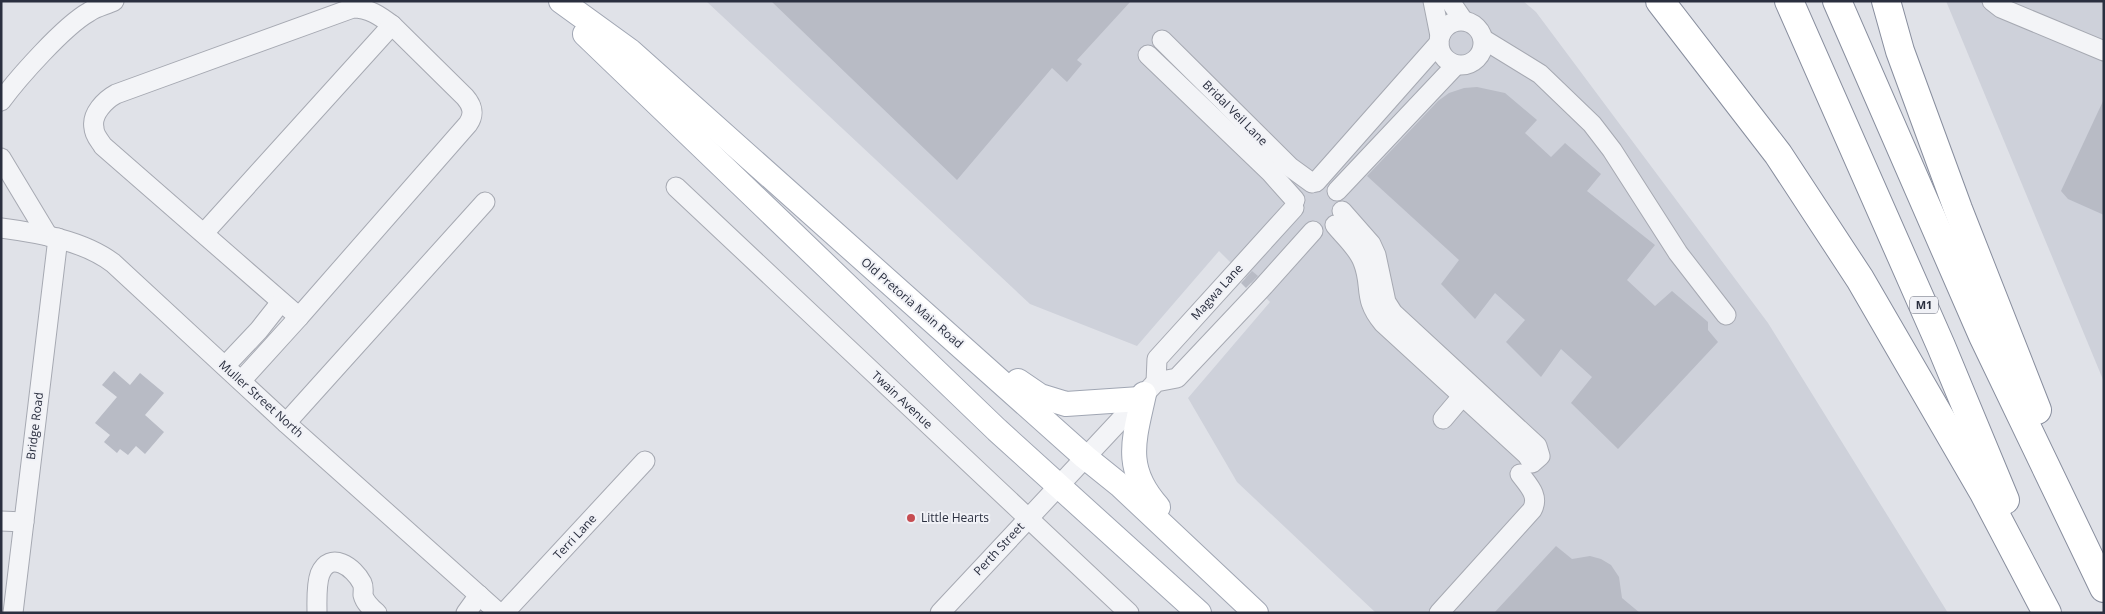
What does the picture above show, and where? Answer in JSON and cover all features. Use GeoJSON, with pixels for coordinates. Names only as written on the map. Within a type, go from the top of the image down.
{"type":"FeatureCollection","features":[{"type":"Feature","properties":{"kind":"highway","name":"M1"},"geometry":{"type":"LineString","coordinates":[[1790,1],[1942,346],[2049,613]]}},
{"type":"Feature","properties":{"kind":"highway"},"geometry":{"type":"LineString","coordinates":[[1837,1],[1983,336],[2104,588]]}},
{"type":"Feature","properties":{"kind":"highway"},"geometry":{"type":"LineString","coordinates":[[1886,1],[1900,51],[1955,200],[2104,581]]}},
{"type":"Feature","properties":{"kind":"highway"},"geometry":{"type":"LineString","coordinates":[[1662,5],[1778,154],[1860,279],[1984,493],[2049,613]]}},
{"type":"Feature","properties":{"kind":"main road"},"geometry":{"type":"LineString","coordinates":[[551,1],[997,430],[1199,613]]}},
{"type":"Feature","properties":{"kind":"main road","name":"Old Pretoria Main Road"},"geometry":{"type":"LineString","coordinates":[[561,1],[630,51],[1085,457],[1121,486],[1256,613]]}},
{"type":"Feature","properties":{"kind":"main road"},"geometry":{"type":"LineString","coordinates":[[933,321],[1040,396],[1053,401],[1066,404],[1147,392],[1134,449],[1135,467],[1140,482],[1148,496],[1230,588]]}},
{"type":"Feature","properties":{"kind":"street"},"geometry":{"type":"LineString","coordinates":[[1,102],[43,54],[73,24],[89,11],[114,1]]}},
{"type":"Feature","properties":{"kind":"street"},"geometry":{"type":"LineString","coordinates":[[1433,1],[1439,40],[1444,57],[1456,65]]}},
{"type":"Feature","properties":{"kind":"street"},"geometry":{"type":"LineString","coordinates":[[1450,1],[1463,20],[1476,26],[1483,39],[1484,46],[1477,59]]}},
{"type":"Feature","properties":{"kind":"street"},"geometry":{"type":"LineString","coordinates":[[1992,1],[2001,8],[2104,51]]}},
{"type":"Feature","properties":{"kind":"street"},"geometry":{"type":"LineString","coordinates":[[241,381],[299,317],[462,131],[472,117],[472,108],[465,97],[392,25],[368,10],[353,8],[116,94],[103,103],[95,119],[94,128],[103,146],[299,317]]}},
{"type":"Feature","properties":{"kind":"street"},"geometry":{"type":"LineString","coordinates":[[1439,40],[1448,24],[1463,20]]}},
{"type":"Feature","properties":{"kind":"street"},"geometry":{"type":"LineString","coordinates":[[204,233],[392,25]]}},
{"type":"Feature","properties":{"kind":"street"},"geometry":{"type":"LineString","coordinates":[[1483,39],[1540,74],[1592,124],[1612,150],[1678,253],[1726,315]]}},
{"type":"Feature","properties":{"kind":"street","name":"Bridal Veil Lane"},"geometry":{"type":"LineString","coordinates":[[1162,40],[1234,124],[1294,204]]}},
{"type":"Feature","properties":{"kind":"street","name":"Magwa Lane"},"geometry":{"type":"LineString","coordinates":[[1147,392],[1157,359],[1294,204],[1304,187],[1314,183],[1439,40]]}},
{"type":"Feature","properties":{"kind":"street","name":"Bridal Veil Lane"},"geometry":{"type":"LineString","coordinates":[[1148,55],[1234,124],[1314,183]]}},
{"type":"Feature","properties":{"kind":"street"},"geometry":{"type":"LineString","coordinates":[[1337,191],[1456,65],[1470,63],[1477,59],[1512,56]]}},
{"type":"Feature","properties":{"kind":"street"},"geometry":{"type":"LineString","coordinates":[[1,158],[53,237]]}},
{"type":"Feature","properties":{"kind":"street"},"geometry":{"type":"LineString","coordinates":[[1294,204],[1299,222],[1312,231],[1320,231],[1338,218],[1342,204],[1337,191],[1329,185],[1314,183]]}},
{"type":"Feature","properties":{"kind":"street","name":"Twain Avenue"},"geometry":{"type":"LineString","coordinates":[[676,187],[1129,613]]}},
{"type":"Feature","properties":{"kind":"street"},"geometry":{"type":"LineString","coordinates":[[286,422],[485,202]]}},
{"type":"Feature","properties":{"kind":"street"},"geometry":{"type":"LineString","coordinates":[[1338,218],[1370,244],[1376,256],[1373,275],[1393,313],[1467,390],[1443,419]]}},
{"type":"Feature","properties":{"kind":"street","name":"Muller Street North"},"geometry":{"type":"LineString","coordinates":[[1,228],[53,237],[105,257],[499,613]]}},
{"type":"Feature","properties":{"kind":"street"},"geometry":{"type":"LineString","coordinates":[[1085,457],[1147,392],[1177,378],[1261,289],[1312,231]]}},
{"type":"Feature","properties":{"kind":"street","name":"Bridge Road"},"geometry":{"type":"LineString","coordinates":[[13,613],[53,237]]}},
{"type":"Feature","properties":{"kind":"street"},"geometry":{"type":"LineString","coordinates":[[225,366],[259,330],[281,302]]}},
{"type":"Feature","properties":{"kind":"street","name":"Perth Street"},"geometry":{"type":"LineString","coordinates":[[940,613],[1085,457]]}},
{"type":"Feature","properties":{"kind":"street","name":"Terri Lane"},"geometry":{"type":"LineString","coordinates":[[504,613],[645,460]]}},
{"type":"Feature","properties":{"kind":"street"},"geometry":{"type":"LineString","coordinates":[[1439,613],[1535,505],[1534,494],[1520,474]]}},
{"type":"Feature","properties":{"kind":"street"},"geometry":{"type":"LineString","coordinates":[[1,521],[24,522]]}},
{"type":"Feature","properties":{"kind":"street"},"geometry":{"type":"LineString","coordinates":[[316,613],[320,575],[326,564],[335,561],[346,564],[363,584],[363,595],[367,604],[377,613]]}},
{"type":"Feature","properties":{"kind":"street"},"geometry":{"type":"LineString","coordinates":[[466,613],[479,595]]}},
{"type":"Feature","properties":{"kind":"shaded area"},"geometry":{"type":"Polygon","coordinates":[[[706,1],[1523,1],[1536,12],[1768,323],[1948,613],[1376,613],[1237,482],[1188,398],[1270,302],[1219,251],[1137,346],[1030,304],[706,1]]]}},
{"type":"Feature","properties":{"kind":"shaded area"},"geometry":{"type":"Polygon","coordinates":[[[1946,1],[2104,1],[2104,382],[1946,1]]]}},
{"type":"Feature","properties":{"kind":"building"},"geometry":{"type":"Polygon","coordinates":[[[771,1],[1131,1],[1077,60],[1082,64],[1067,82],[1052,68],[957,180],[771,1]]]}},
{"type":"Feature","properties":{"kind":"building"},"geometry":{"type":"Polygon","coordinates":[[[1477,87],[1505,93],[1537,120],[1525,133],[1551,157],[1565,143],[1601,174],[1587,191],[1655,245],[1627,280],[1655,306],[1672,291],[1708,322],[1708,330],[1718,342],[1618,449],[1571,403],[1592,377],[1561,349],[1541,377],[1506,342],[1525,320],[1495,293],[1475,319],[1441,284],[1459,260],[1367,176],[1438,101],[1449,93],[1464,88],[1477,87]]]}},
{"type":"Feature","properties":{"kind":"building"},"geometry":{"type":"Polygon","coordinates":[[[2104,99],[2104,215],[2068,199],[2061,191],[2104,99]]]}},
{"type":"Feature","properties":{"kind":"building"},"geometry":{"type":"Polygon","coordinates":[[[1252,271],[1258,276],[1246,288],[1241,283],[1252,271]]]}},
{"type":"Feature","properties":{"kind":"building"},"geometry":{"type":"Polygon","coordinates":[[[114,371],[130,385],[140,373],[164,393],[145,415],[164,432],[145,454],[136,446],[128,455],[120,449],[117,453],[104,442],[110,435],[95,423],[117,397],[102,385],[114,371]]]}},
{"type":"Feature","properties":{"kind":"building"},"geometry":{"type":"Polygon","coordinates":[[[1556,546],[1572,559],[1590,556],[1601,559],[1611,565],[1619,577],[1622,598],[1640,613],[1494,613],[1556,546]]]}},
{"type":"Feature","properties":{"kind":"place","name":"Little Hearts"},"geometry":{"type":"Point","coordinates":[911,518]}}]}
